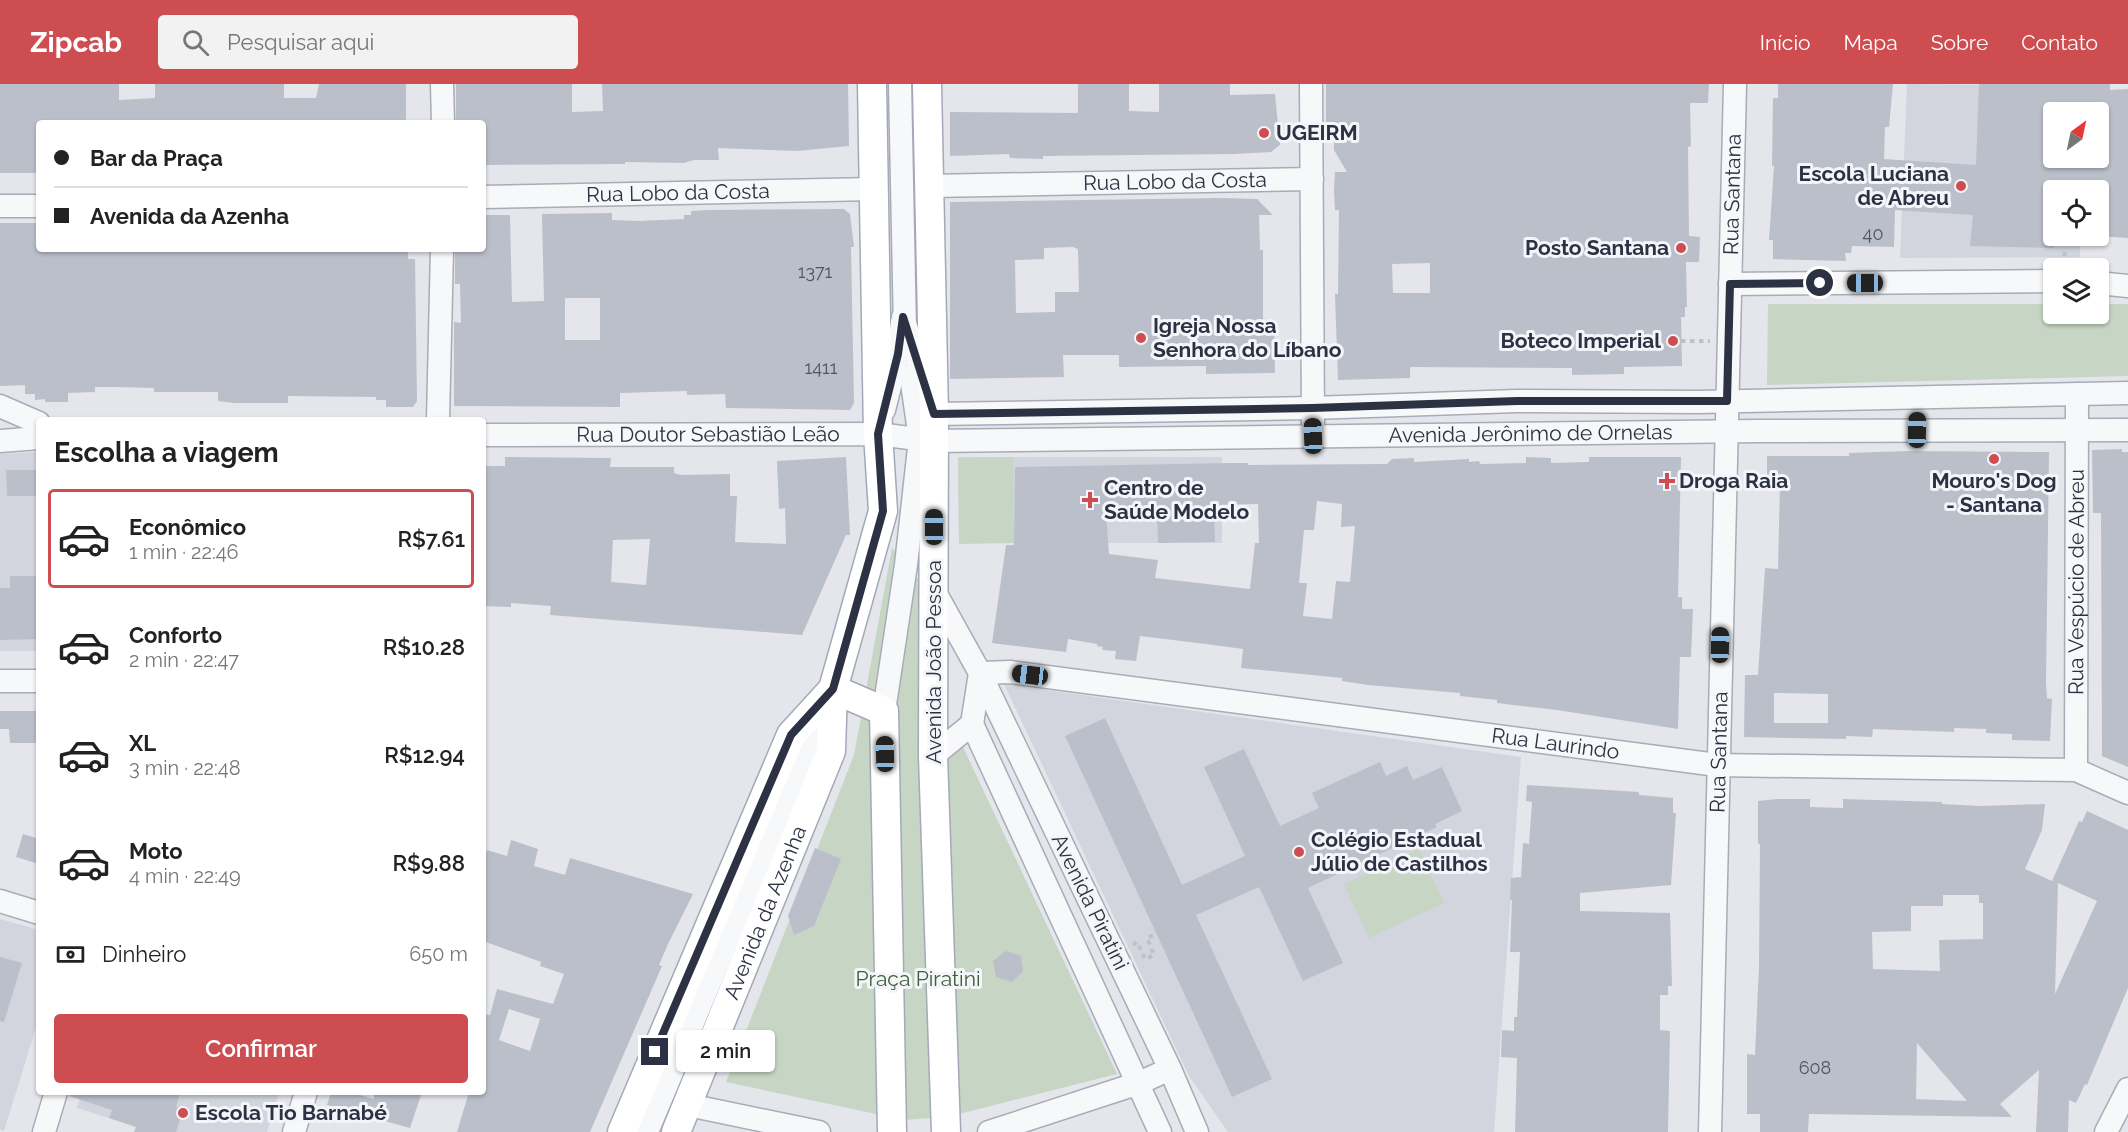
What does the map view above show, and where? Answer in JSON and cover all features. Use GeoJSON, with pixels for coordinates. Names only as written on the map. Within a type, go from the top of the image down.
{"type":"FeatureCollection","features":[{"type":"Feature","properties":{"kind":"main road"},"geometry":{"type":"LineString","coordinates":[[872,84],[878,434]]}},
{"type":"Feature","properties":{"kind":"main road","name":"Avenida João Pessoa"},"geometry":{"type":"LineString","coordinates":[[927,84],[929,431],[935,592],[933,756],[946,1132]]}},
{"type":"Feature","properties":{"kind":"main road","name":"Avenida da Azenha"},"geometry":{"type":"LineString","coordinates":[[676,1132],[831,751],[833,689],[883,511],[878,434]]}},
{"type":"Feature","properties":{"kind":"main road"},"geometry":{"type":"LineString","coordinates":[[833,689],[884,711],[892,1132]]}},
{"type":"Feature","properties":{"kind":"main road","name":"Avenida da Azenha"},"geometry":{"type":"LineString","coordinates":[[622,1132],[791,735],[833,689]]}},
{"type":"Feature","properties":{"kind":"street"},"geometry":{"type":"LineString","coordinates":[[442,84],[443,120]]}},
{"type":"Feature","properties":{"kind":"street"},"geometry":{"type":"LineString","coordinates":[[878,434],[898,354],[903,317],[900,84]]}},
{"type":"Feature","properties":{"kind":"street"},"geometry":{"type":"LineString","coordinates":[[1311,84],[1313,436]]}},
{"type":"Feature","properties":{"kind":"street","name":"Rua Santana"},"geometry":{"type":"LineString","coordinates":[[1710,1132],[1735,84]]}},
{"type":"Feature","properties":{"kind":"street","name":"Rua Lobo da Costa"},"geometry":{"type":"LineString","coordinates":[[929,186],[1312,179]]}},
{"type":"Feature","properties":{"kind":"street","name":"Rua Lobo da Costa"},"geometry":{"type":"LineString","coordinates":[[486,197],[874,189]]}},
{"type":"Feature","properties":{"kind":"street"},"geometry":{"type":"LineString","coordinates":[[0,206],[36,206]]}},
{"type":"Feature","properties":{"kind":"street"},"geometry":{"type":"LineString","coordinates":[[438,417],[442,252]]}},
{"type":"Feature","properties":{"kind":"street"},"geometry":{"type":"LineString","coordinates":[[1730,284],[2043,280]]}},
{"type":"Feature","properties":{"kind":"street"},"geometry":{"type":"LineString","coordinates":[[2109,284],[2128,286]]}},
{"type":"Feature","properties":{"kind":"street"},"geometry":{"type":"LineString","coordinates":[[903,317],[929,431],[884,711],[899,818],[905,1132]]}},
{"type":"Feature","properties":{"kind":"street","name":"Avenida Jerônimo de Ornelas"},"geometry":{"type":"LineString","coordinates":[[929,431],[1116,411],[1312,408],[1517,401],[1727,401],[2128,393]]}},
{"type":"Feature","properties":{"kind":"street","name":"Rua Vespúcio de Abreu"},"geometry":{"type":"LineString","coordinates":[[2076,770],[2075,432],[2077,394]]}},
{"type":"Feature","properties":{"kind":"street"},"geometry":{"type":"LineString","coordinates":[[1917,398],[1917,430]]}},
{"type":"Feature","properties":{"kind":"street"},"geometry":{"type":"LineString","coordinates":[[1516,434],[1517,401]]}},
{"type":"Feature","properties":{"kind":"street"},"geometry":{"type":"LineString","coordinates":[[0,406],[36,422]]}},
{"type":"Feature","properties":{"kind":"street"},"geometry":{"type":"LineString","coordinates":[[1116,411],[1117,439]]}},
{"type":"Feature","properties":{"kind":"street","name":"Avenida Jerônimo de Ornelas"},"geometry":{"type":"LineString","coordinates":[[929,431],[1117,439],[1727,431],[2075,432],[2128,430]]}},
{"type":"Feature","properties":{"kind":"street","name":"Rua Doutor Sebastião Leão"},"geometry":{"type":"LineString","coordinates":[[486,435],[878,434],[929,431]]}},
{"type":"Feature","properties":{"kind":"street"},"geometry":{"type":"LineString","coordinates":[[0,441],[36,438]]}},
{"type":"Feature","properties":{"kind":"street","name":"Avenida Piratini"},"geometry":{"type":"LineString","coordinates":[[935,592],[980,673],[1170,1069],[1197,1132]]}},
{"type":"Feature","properties":{"kind":"street"},"geometry":{"type":"LineString","coordinates":[[933,756],[972,724],[980,673]]}},
{"type":"Feature","properties":{"kind":"street","name":"Rua Laurindo"},"geometry":{"type":"LineString","coordinates":[[980,673],[1021,674],[1717,765],[2076,770],[2128,793]]}},
{"type":"Feature","properties":{"kind":"street"},"geometry":{"type":"LineString","coordinates":[[0,681],[36,681]]}},
{"type":"Feature","properties":{"kind":"street"},"geometry":{"type":"LineString","coordinates":[[647,1132],[833,689]]}},
{"type":"Feature","properties":{"kind":"street","name":"Avenida Piratini"},"geometry":{"type":"LineString","coordinates":[[972,724],[1160,1132]]}},
{"type":"Feature","properties":{"kind":"street"},"geometry":{"type":"LineString","coordinates":[[0,901],[36,912]]}},
{"type":"Feature","properties":{"kind":"street"},"geometry":{"type":"LineString","coordinates":[[989,1132],[1139,1083],[1170,1069]]}},
{"type":"Feature","properties":{"kind":"street"},"geometry":{"type":"LineString","coordinates":[[2106,1132],[2128,1089]]}},
{"type":"Feature","properties":{"kind":"street"},"geometry":{"type":"LineString","coordinates":[[44,1132],[55,1095]]}},
{"type":"Feature","properties":{"kind":"street"},"geometry":{"type":"LineString","coordinates":[[294,1132],[305,1095]]}},
{"type":"Feature","properties":{"kind":"street"},"geometry":{"type":"LineString","coordinates":[[688,1105],[819,1132]]}},
{"type":"Feature","properties":{"kind":"path"},"geometry":{"type":"LineString","coordinates":[[2064,258],[2065,248]]}},
{"type":"Feature","properties":{"kind":"path"},"geometry":{"type":"LineString","coordinates":[[1682,341],[1729,341]]}},
{"type":"Feature","properties":{"kind":"path"},"geometry":{"type":"LineString","coordinates":[[1118,960],[1128,947],[1156,934]]}},
{"type":"Feature","properties":{"kind":"path"},"geometry":{"type":"LineString","coordinates":[[1137,942],[1145,959],[1154,954],[1147,938]]}},
{"type":"Feature","properties":{"kind":"shaded area","name":"Escola Luciana de Abreu"},"geometry":{"type":"Polygon","coordinates":[[[1907,84],[2084,86],[2083,102],[2043,102],[2043,168],[2082,168],[2081,180],[2043,180],[2043,246],[2080,246],[2080,257],[1900,258],[1907,84]]]}},
{"type":"Feature","properties":{"kind":"shaded area"},"geometry":{"type":"Polygon","coordinates":[[[36,452],[36,651],[0,651],[0,454],[36,452]]]}},
{"type":"Feature","properties":{"kind":"shaded area","name":"Centro de Saúde Modelo"},"geometry":{"type":"Polygon","coordinates":[[[958,457],[1222,457],[1222,543],[959,543],[958,457]]]}},
{"type":"Feature","properties":{"kind":"shaded area","name":"Colégio Estadual Júlio de Castilhos"},"geometry":{"type":"Polygon","coordinates":[[[1004,684],[1521,757],[1494,1132],[1228,1132],[1189,1076],[1004,684]]]}},
{"type":"Feature","properties":{"kind":"shaded area"},"geometry":{"type":"Polygon","coordinates":[[[0,919],[36,929],[36,1028],[4,1131],[0,1129],[0,919]]]}},
{"type":"Feature","properties":{"kind":"shaded area","name":"Escola Tio Barnabé"},"geometry":{"type":"Polygon","coordinates":[[[81,1095],[278,1095],[267,1132],[152,1132],[77,1108],[81,1095]]]}},
{"type":"Feature","properties":{"kind":"green space"},"geometry":{"type":"Polygon","coordinates":[[[1768,304],[2043,304],[2043,324],[2109,324],[2109,304],[2128,304],[2128,376],[1767,385],[1768,304]]]}},
{"type":"Feature","properties":{"kind":"green space"},"geometry":{"type":"Polygon","coordinates":[[[1013,457],[1014,543],[959,544],[958,458],[1013,457]]]}},
{"type":"Feature","properties":{"kind":"green space","name":"Praça Piratini"},"geometry":{"type":"Polygon","coordinates":[[[892,548],[920,581],[933,758],[963,747],[1117,1074],[947,1117],[904,1120],[726,1082],[854,755],[892,548]]]}},
{"type":"Feature","properties":{"kind":"green space"},"geometry":{"type":"Polygon","coordinates":[[[1419,849],[1444,903],[1369,938],[1344,884],[1419,849]]]}},
{"type":"Feature","properties":{"kind":"building"},"geometry":{"type":"Polygon","coordinates":[[[0,84],[119,84],[119,100],[155,98],[155,84],[284,84],[284,98],[316,98],[319,84],[406,84],[406,120],[36,120],[36,173],[0,173],[0,84]]]}},
{"type":"Feature","properties":{"kind":"building"},"geometry":{"type":"Polygon","coordinates":[[[456,84],[572,84],[572,112],[603,111],[602,84],[848,84],[849,146],[797,151],[718,148],[719,160],[694,160],[684,163],[486,165],[486,120],[456,120],[456,84]]]}},
{"type":"Feature","properties":{"kind":"building"},"geometry":{"type":"Polygon","coordinates":[[[1078,84],[1129,84],[1129,111],[1159,112],[1159,84],[1230,84],[1230,95],[1275,94],[1280,145],[1271,152],[1234,154],[1043,156],[1043,159],[1010,158],[1009,154],[950,156],[950,112],[1078,113],[1078,84]]]}},
{"type":"Feature","properties":{"kind":"building"},"geometry":{"type":"Polygon","coordinates":[[[1326,84],[1709,84],[1708,103],[1690,103],[1689,236],[1700,237],[1699,262],[1686,262],[1687,307],[1685,307],[1685,317],[1681,317],[1682,366],[1624,367],[1624,374],[1572,375],[1572,368],[1410,367],[1410,378],[1338,380],[1335,294],[1338,294],[1339,210],[1335,210],[1334,191],[1335,172],[1347,172],[1334,150],[1334,134],[1326,134],[1326,84]],[[1430,263],[1392,264],[1393,293],[1430,293],[1430,263]]]}},
{"type":"Feature","properties":{"kind":"building"},"geometry":{"type":"Polygon","coordinates":[[[1778,84],[1893,84],[1889,127],[1885,127],[1884,159],[1976,165],[1979,84],[2110,84],[2110,90],[2128,89],[2128,238],[2109,237],[2109,180],[2043,180],[2043,246],[2054,246],[2054,248],[1970,246],[1973,215],[1895,210],[1894,247],[1852,246],[1851,253],[1845,253],[1846,261],[1773,259],[1773,240],[1769,240],[1774,166],[1772,166],[1773,98],[1778,98],[1778,84]]]}},
{"type":"Feature","properties":{"kind":"building"},"geometry":{"type":"Polygon","coordinates":[[[1257,199],[1273,215],[1259,215],[1260,250],[1263,250],[1263,323],[1274,323],[1275,373],[1206,374],[1206,366],[1119,367],[1119,355],[1063,355],[1064,377],[950,379],[950,202],[1257,199]],[[1073,247],[1044,248],[1044,259],[1015,260],[1016,313],[1055,312],[1055,292],[1079,292],[1078,249],[1073,247]]]}},
{"type":"Feature","properties":{"kind":"building"},"geometry":{"type":"Polygon","coordinates":[[[844,209],[850,214],[854,247],[851,247],[854,403],[850,410],[726,408],[725,394],[687,395],[687,391],[620,393],[620,407],[454,406],[454,322],[461,323],[460,284],[455,284],[455,252],[486,252],[486,215],[510,215],[512,302],[544,301],[542,214],[612,213],[612,220],[640,221],[684,219],[684,215],[691,215],[691,211],[844,209]],[[565,298],[565,340],[600,340],[600,298],[565,298]]]}},
{"type":"Feature","properties":{"kind":"building"},"geometry":{"type":"Polygon","coordinates":[[[0,223],[36,223],[36,252],[408,252],[408,259],[415,259],[417,401],[413,407],[386,407],[386,400],[376,400],[376,397],[288,396],[288,403],[234,403],[218,401],[218,392],[154,392],[154,388],[95,387],[95,392],[68,393],[68,402],[45,402],[45,399],[35,400],[35,394],[25,394],[25,385],[0,386],[0,223]]]}},
{"type":"Feature","properties":{"kind":"building"},"geometry":{"type":"Polygon","coordinates":[[[2122,449],[2122,452],[2128,452],[2128,767],[2102,756],[2101,513],[2093,513],[2092,450],[2122,449]]]}},
{"type":"Feature","properties":{"kind":"building"},"geometry":{"type":"Polygon","coordinates":[[[2049,452],[2046,683],[2047,698],[2052,699],[2050,741],[2012,740],[2012,734],[1986,733],[1986,729],[1954,728],[1954,732],[1873,729],[1872,737],[1846,736],[1846,739],[1744,737],[1745,675],[1758,675],[1765,568],[1778,569],[1780,484],[1767,484],[1767,456],[1849,456],[1849,453],[2049,452]],[[1774,693],[1774,723],[1828,723],[1828,694],[1774,693]]]}},
{"type":"Feature","properties":{"kind":"building"},"geometry":{"type":"Polygon","coordinates":[[[505,457],[611,458],[610,467],[674,467],[674,473],[681,475],[730,474],[730,496],[737,496],[735,542],[786,544],[785,508],[779,509],[777,461],[846,457],[850,535],[846,535],[802,635],[550,615],[551,606],[511,603],[511,607],[486,606],[486,466],[505,466],[505,457]],[[650,539],[613,540],[611,582],[646,585],[650,539]]]}},
{"type":"Feature","properties":{"kind":"building"},"geometry":{"type":"Polygon","coordinates":[[[1526,457],[1551,458],[1551,463],[1589,462],[1589,457],[1681,457],[1678,597],[1682,597],[1682,609],[1693,609],[1691,657],[1680,657],[1678,729],[1497,703],[1497,700],[1460,696],[1460,693],[1368,685],[1342,681],[1342,678],[1241,668],[1243,649],[1206,644],[1140,636],[1136,661],[1115,659],[1116,651],[1102,650],[1103,647],[1097,644],[1068,639],[1066,652],[992,643],[1006,545],[1014,545],[1015,467],[1231,463],[1248,463],[1248,465],[1387,464],[1392,459],[1414,458],[1414,462],[1469,459],[1469,462],[1479,461],[1480,464],[1526,463],[1526,457]],[[1317,501],[1314,530],[1304,530],[1299,583],[1307,583],[1303,616],[1332,619],[1336,581],[1350,582],[1355,526],[1341,527],[1342,504],[1317,501]],[[1258,504],[1214,505],[1215,542],[1158,543],[1157,511],[1106,513],[1109,554],[1158,560],[1155,578],[1250,589],[1255,543],[1259,543],[1258,504]]]}},
{"type":"Feature","properties":{"kind":"building"},"geometry":{"type":"Polygon","coordinates":[[[6,470],[36,470],[36,496],[7,496],[6,470]]]}},
{"type":"Feature","properties":{"kind":"building"},"geometry":{"type":"Polygon","coordinates":[[[10,576],[36,576],[36,639],[0,640],[0,588],[10,588],[10,576]]]}},
{"type":"Feature","properties":{"kind":"building"},"geometry":{"type":"Polygon","coordinates":[[[0,711],[36,711],[36,743],[10,743],[9,729],[0,729],[0,711]]]}},
{"type":"Feature","properties":{"kind":"building"},"geometry":{"type":"Polygon","coordinates":[[[1105,718],[1182,885],[1245,856],[1204,767],[1244,749],[1280,826],[1319,808],[1312,793],[1380,762],[1386,776],[1407,766],[1413,780],[1442,767],[1462,811],[1435,824],[1437,827],[1308,888],[1343,963],[1303,981],[1259,887],[1196,915],[1272,1079],[1232,1097],[1065,736],[1105,718]]]}},
{"type":"Feature","properties":{"kind":"building"},"geometry":{"type":"Polygon","coordinates":[[[1527,785],[1639,792],[1639,795],[1673,798],[1673,813],[1676,813],[1671,885],[1580,893],[1580,911],[1670,913],[1672,986],[1668,986],[1668,995],[1660,995],[1660,1030],[1670,1031],[1668,1132],[1515,1132],[1517,1058],[1501,1057],[1502,1030],[1514,1031],[1514,1017],[1517,1017],[1520,952],[1510,952],[1512,900],[1510,900],[1511,878],[1521,877],[1523,843],[1529,844],[1532,802],[1526,801],[1527,785]]]}},
{"type":"Feature","properties":{"kind":"building"},"geometry":{"type":"Polygon","coordinates":[[[1810,799],[1810,807],[1843,808],[1843,799],[1942,802],[1942,804],[1980,806],[2045,804],[2042,830],[2025,869],[2052,881],[2079,821],[2082,822],[2087,811],[2128,830],[2128,988],[2087,1085],[2085,1084],[2076,1103],[2069,1100],[2068,1132],[2036,1132],[2039,1070],[2000,1104],[2012,1117],[1809,1114],[1808,1132],[1760,1132],[1760,1114],[1747,1114],[1747,1054],[1755,1055],[1759,966],[1758,801],[1810,799]],[[2058,883],[2055,994],[2097,901],[2058,883]],[[1943,895],[1943,906],[1911,906],[1911,931],[1872,932],[1873,969],[1940,971],[1939,940],[1983,939],[1983,903],[1979,903],[1979,895],[1943,895]],[[1917,1043],[1916,1099],[1967,1101],[1917,1043]]]}},
{"type":"Feature","properties":{"kind":"building"},"geometry":{"type":"Polygon","coordinates":[[[23,834],[36,838],[36,863],[16,857],[23,834]]]}},
{"type":"Feature","properties":{"kind":"building"},"geometry":{"type":"Polygon","coordinates":[[[511,840],[538,849],[534,866],[565,875],[570,858],[693,894],[659,965],[662,966],[590,1132],[457,1132],[468,1095],[486,1095],[486,1014],[490,1015],[497,989],[553,1004],[564,974],[540,966],[541,962],[486,942],[487,850],[507,856],[511,840]],[[509,1009],[499,1040],[530,1051],[540,1019],[509,1009]]]}},
{"type":"Feature","properties":{"kind":"building"},"geometry":{"type":"Polygon","coordinates":[[[815,848],[841,859],[814,926],[794,935],[788,916],[815,848]]]}},
{"type":"Feature","properties":{"kind":"building"},"geometry":{"type":"Polygon","coordinates":[[[1006,951],[1021,956],[1023,971],[1012,982],[996,977],[993,961],[1006,951]]]}},
{"type":"Feature","properties":{"kind":"building"},"geometry":{"type":"Polygon","coordinates":[[[0,957],[22,963],[4,1022],[0,1021],[0,957]]]}},
{"type":"Feature","properties":{"kind":"building"},"geometry":{"type":"Polygon","coordinates":[[[179,1095],[176,1107],[183,1109],[176,1132],[134,1132],[136,1127],[109,1118],[112,1110],[69,1096],[179,1095]]]}},
{"type":"Feature","properties":{"kind":"building"},"geometry":{"type":"Polygon","coordinates":[[[330,1095],[360,1095],[374,1099],[374,1095],[421,1095],[410,1128],[327,1105],[330,1095]]]}},
{"type":"Feature","properties":{"kind":"place","name":"UGEIRM"},"geometry":{"type":"Point","coordinates":[1264,133]}},
{"type":"Feature","properties":{"kind":"place","name":"Escola Luciana de Abreu"},"geometry":{"type":"Point","coordinates":[1961,186]}},
{"type":"Feature","properties":{"kind":"place","name":"Posto Santana"},"geometry":{"type":"Point","coordinates":[1681,248]}},
{"type":"Feature","properties":{"kind":"place","name":"Igreja Nossa Senhora do Líbano"},"geometry":{"type":"Point","coordinates":[1141,338]}},
{"type":"Feature","properties":{"kind":"place","name":"Boteco Imperial"},"geometry":{"type":"Point","coordinates":[1673,341]}},
{"type":"Feature","properties":{"kind":"place","name":"Mouro's Dog - Santana"},"geometry":{"type":"Point","coordinates":[1994,459]}},
{"type":"Feature","properties":{"kind":"place","name":"Droga Raia"},"geometry":{"type":"Point","coordinates":[1667,481]}},
{"type":"Feature","properties":{"kind":"place","name":"Centro de Saúde Modelo"},"geometry":{"type":"Point","coordinates":[1090,500]}},
{"type":"Feature","properties":{"kind":"place","name":"Colégio Estadual Júlio de Castilhos"},"geometry":{"type":"Point","coordinates":[1299,852]}},
{"type":"Feature","properties":{"kind":"place","name":"Escola Tio Barnabé"},"geometry":{"type":"Point","coordinates":[183,1113]}},
{"type":"Feature","properties":{"kind":"route"},"geometry":{"type":"LineString","coordinates":[[655,1052],[791,735],[833,689],[883,511],[878,434],[898,354],[903,317],[934,414],[1312,408],[1517,401],[1727,401],[1730,284],[1820,283]]}}]}
